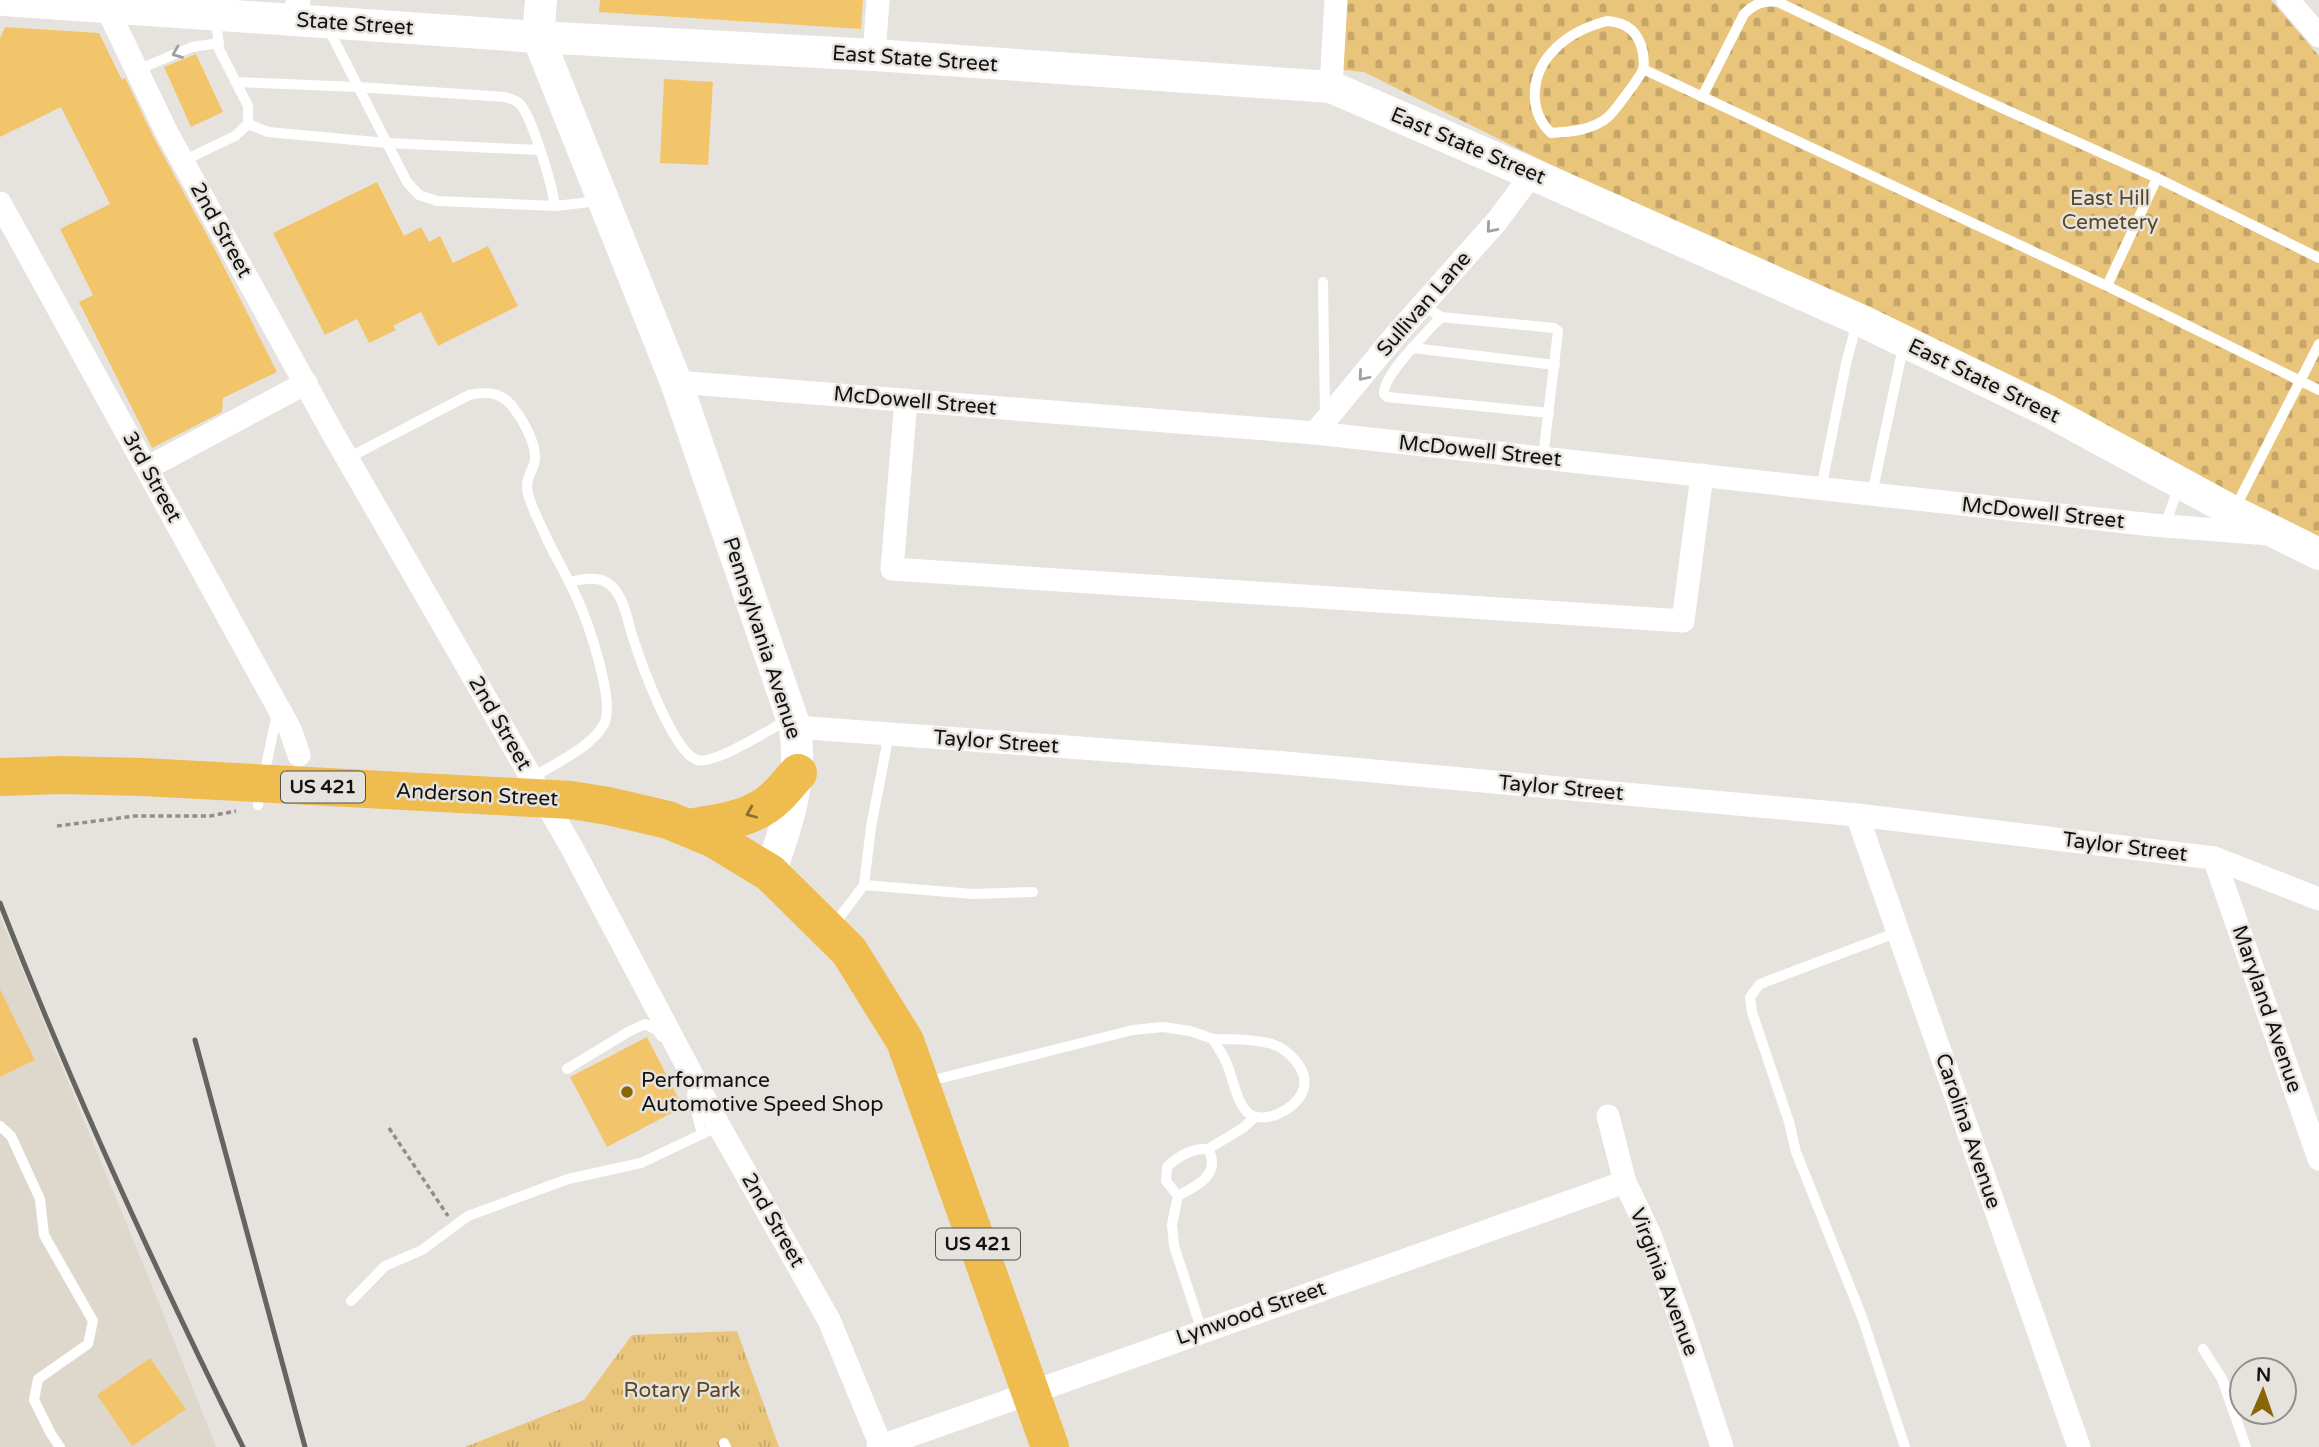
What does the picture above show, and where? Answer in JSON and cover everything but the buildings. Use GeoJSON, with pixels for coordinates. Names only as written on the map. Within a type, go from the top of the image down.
{"type":"FeatureCollection","features":[{"type":"Feature","properties":{"kind":"highway"},"geometry":{"type":"LineString","coordinates":[[690,828],[736,819],[763,807],[775,799],[798,773]]}},
{"type":"Feature","properties":{"kind":"highway","name":"Anderson Street"},"geometry":{"type":"LineString","coordinates":[[0,777],[143,777],[535,797],[608,806],[690,828],[734,850],[770,873]]}},
{"type":"Feature","properties":{"kind":"highway","name":"US 421"},"geometry":{"type":"LineString","coordinates":[[770,873],[849,951],[905,1041],[1050,1447]]}},
{"type":"Feature","properties":{"kind":"street","name":"State Street"},"geometry":{"type":"LineString","coordinates":[[4,0],[105,4],[218,19],[295,10],[325,22],[538,37]]}},
{"type":"Feature","properties":{"kind":"street"},"geometry":{"type":"LineString","coordinates":[[538,37],[541,0]]}},
{"type":"Feature","properties":{"kind":"street"},"geometry":{"type":"LineString","coordinates":[[874,55],[878,0]]}},
{"type":"Feature","properties":{"kind":"street"},"geometry":{"type":"LineString","coordinates":[[1331,87],[1336,0]]}},
{"type":"Feature","properties":{"kind":"street"},"geometry":{"type":"LineString","coordinates":[[2288,0],[2319,36]]}},
{"type":"Feature","properties":{"kind":"street","name":"2nd Street"},"geometry":{"type":"LineString","coordinates":[[105,4],[183,161],[348,458],[572,848],[647,993],[710,1130],[829,1320],[880,1447]]}},
{"type":"Feature","properties":{"kind":"street","name":"East State Street"},"geometry":{"type":"LineString","coordinates":[[538,37],[874,55],[1331,87],[1858,320],[2048,411],[2234,512],[2319,554]]}},
{"type":"Feature","properties":{"kind":"street","name":"Pennsylvania Avenue"},"geometry":{"type":"LineString","coordinates":[[538,37],[676,382],[793,723],[798,746],[798,773],[792,805],[770,873]]}},
{"type":"Feature","properties":{"kind":"street","name":"Sullivan Lane"},"geometry":{"type":"LineString","coordinates":[[1320,427],[1395,337],[1432,312],[1532,174]]}},
{"type":"Feature","properties":{"kind":"street","name":"3rd Street"},"geometry":{"type":"LineString","coordinates":[[0,202],[290,729],[299,755]]}},
{"type":"Feature","properties":{"kind":"street","name":"McDowell Street"},"geometry":{"type":"LineString","coordinates":[[676,382],[1320,427],[1543,458],[2165,526],[2282,535]]}},
{"type":"Feature","properties":{"kind":"street"},"geometry":{"type":"LineString","coordinates":[[147,468],[306,383]]}},
{"type":"Feature","properties":{"kind":"street"},"geometry":{"type":"LineString","coordinates":[[906,400],[892,569],[1683,621],[1702,475]]}},
{"type":"Feature","properties":{"kind":"street","name":"Taylor Street"},"geometry":{"type":"LineString","coordinates":[[793,723],[889,734],[1286,762],[1857,815],[2214,858],[2319,899]]}},
{"type":"Feature","properties":{"kind":"street","name":"Carolina Avenue"},"geometry":{"type":"LineString","coordinates":[[1857,815],[2079,1447]]}},
{"type":"Feature","properties":{"kind":"street","name":"Maryland Avenue"},"geometry":{"type":"LineString","coordinates":[[2214,858],[2319,1160]]}},
{"type":"Feature","properties":{"kind":"street","name":"Virginia Avenue"},"geometry":{"type":"LineString","coordinates":[[1608,1116],[1625,1181],[1650,1235],[1673,1298],[1722,1447]]}},
{"type":"Feature","properties":{"kind":"street","name":"Lynwood Street"},"geometry":{"type":"LineString","coordinates":[[880,1447],[1625,1181]]}},
{"type":"Feature","properties":{"kind":"lane"},"geometry":{"type":"LineString","coordinates":[[1702,97],[1744,14],[1751,6],[1771,0],[2157,178],[2319,258]]}},
{"type":"Feature","properties":{"kind":"lane"},"geometry":{"type":"LineString","coordinates":[[137,70],[192,47],[218,19]]}},
{"type":"Feature","properties":{"kind":"lane"},"geometry":{"type":"LineString","coordinates":[[183,161],[235,136],[248,124],[248,106],[219,49],[218,19]]}},
{"type":"Feature","properties":{"kind":"lane"},"geometry":{"type":"LineString","coordinates":[[1606,21],[1619,22],[1630,27],[1638,36],[1643,51],[1643,69],[1609,117],[1594,125],[1569,132],[1551,133],[1542,124],[1536,110],[1534,94],[1543,65],[1561,44],[1591,25],[1606,21]]}},
{"type":"Feature","properties":{"kind":"lane"},"geometry":{"type":"LineString","coordinates":[[325,22],[407,182],[419,194],[437,201],[555,206],[603,200]]}},
{"type":"Feature","properties":{"kind":"lane"},"geometry":{"type":"LineString","coordinates":[[1643,69],[2107,286],[2319,390]]}},
{"type":"Feature","properties":{"kind":"lane"},"geometry":{"type":"LineString","coordinates":[[236,82],[358,87],[505,97],[518,101],[526,112],[551,184],[555,206]]}},
{"type":"Feature","properties":{"kind":"lane"},"geometry":{"type":"LineString","coordinates":[[248,124],[268,132],[387,143],[539,150]]}},
{"type":"Feature","properties":{"kind":"lane"},"geometry":{"type":"LineString","coordinates":[[2107,286],[2157,178]]}},
{"type":"Feature","properties":{"kind":"lane"},"geometry":{"type":"LineString","coordinates":[[1320,427],[1323,282]]}},
{"type":"Feature","properties":{"kind":"lane"},"geometry":{"type":"LineString","coordinates":[[1543,458],[1549,414],[1559,334],[1554,328],[1432,312],[1413,348],[1385,384],[1384,394],[1387,397],[1549,414]]}},
{"type":"Feature","properties":{"kind":"lane"},"geometry":{"type":"LineString","coordinates":[[1821,489],[1846,364],[1858,320]]}},
{"type":"Feature","properties":{"kind":"lane"},"geometry":{"type":"LineString","coordinates":[[1872,494],[1904,342]]}},
{"type":"Feature","properties":{"kind":"lane"},"geometry":{"type":"LineString","coordinates":[[2234,512],[2249,477],[2319,344]]}},
{"type":"Feature","properties":{"kind":"lane"},"geometry":{"type":"LineString","coordinates":[[1413,348],[1555,365]]}},
{"type":"Feature","properties":{"kind":"lane"},"geometry":{"type":"LineString","coordinates":[[348,458],[469,395],[486,392],[503,396],[516,410],[533,444],[535,462],[527,476],[528,493],[547,539],[578,599],[599,662],[608,701],[605,723],[592,741],[532,778]]}},
{"type":"Feature","properties":{"kind":"lane"},"geometry":{"type":"LineString","coordinates":[[2165,526],[2180,482]]}},
{"type":"Feature","properties":{"kind":"lane"},"geometry":{"type":"LineString","coordinates":[[569,582],[588,579],[605,581],[618,593],[638,654],[671,732],[697,760],[713,759],[793,723]]}},
{"type":"Feature","properties":{"kind":"lane"},"geometry":{"type":"LineString","coordinates":[[258,804],[278,707]]}},
{"type":"Feature","properties":{"kind":"lane"},"geometry":{"type":"LineString","coordinates":[[829,931],[864,885],[871,827],[889,734]]}},
{"type":"Feature","properties":{"kind":"lane"},"geometry":{"type":"LineString","coordinates":[[864,885],[973,894],[1033,892]]}},
{"type":"Feature","properties":{"kind":"lane"},"geometry":{"type":"LineString","coordinates":[[1898,932],[1760,984],[1750,997],[1752,1012],[1789,1122],[1796,1152],[1862,1317],[1905,1447]]}},
{"type":"Feature","properties":{"kind":"lane"},"geometry":{"type":"LineString","coordinates":[[645,1024],[647,993]]}},
{"type":"Feature","properties":{"kind":"lane"},"geometry":{"type":"LineString","coordinates":[[567,1069],[645,1024]]}},
{"type":"Feature","properties":{"kind":"lane"},"geometry":{"type":"LineString","coordinates":[[351,1301],[385,1266],[422,1250],[468,1216],[568,1179],[641,1163],[710,1130],[671,1049],[657,1030],[645,1024]]}},
{"type":"Feature","properties":{"kind":"lane"},"geometry":{"type":"LineString","coordinates":[[920,1084],[1133,1030],[1163,1027],[1190,1031],[1213,1039],[1246,1039],[1275,1045],[1295,1059],[1304,1074],[1303,1092],[1293,1105],[1270,1117],[1255,1117],[1245,1110],[1226,1061],[1213,1039]]}},
{"type":"Feature","properties":{"kind":"lane"},"geometry":{"type":"LineString","coordinates":[[1178,1196],[1166,1181],[1167,1167],[1176,1158],[1200,1149],[1208,1149],[1243,1128],[1255,1117]]}},
{"type":"Feature","properties":{"kind":"lane"},"geometry":{"type":"LineString","coordinates":[[0,1126],[11,1136],[40,1199],[44,1235],[93,1321],[88,1344],[38,1379],[34,1400],[60,1447]]}},
{"type":"Feature","properties":{"kind":"lane"},"geometry":{"type":"LineString","coordinates":[[1178,1196],[1203,1183],[1212,1169],[1212,1156],[1208,1149]]}},
{"type":"Feature","properties":{"kind":"lane"},"geometry":{"type":"LineString","coordinates":[[1178,1196],[1172,1224],[1174,1246],[1202,1331]]}},
{"type":"Feature","properties":{"kind":"lane"},"geometry":{"type":"LineString","coordinates":[[2203,1349],[2222,1379],[2246,1447]]}},
{"type":"Feature","properties":{"kind":"path"},"geometry":{"type":"LineString","coordinates":[[57,826],[135,816],[210,816],[258,804]]}},
{"type":"Feature","properties":{"kind":"path"},"geometry":{"type":"LineString","coordinates":[[389,1128],[448,1214],[450,1228]]}},
{"type":"Feature","properties":{"kind":"shaded area"},"geometry":{"type":"Polygon","coordinates":[[[0,916],[160,1305],[216,1447],[0,1447],[0,916]]]}},
{"type":"Feature","properties":{"kind":"green space","name":"East Hill Cemetery"},"geometry":{"type":"Polygon","coordinates":[[[1345,0],[2271,0],[2319,56],[2319,547],[1364,72],[1343,70],[1345,0]]]}},
{"type":"Feature","properties":{"kind":"green space","name":"Rotary Park"},"geometry":{"type":"Polygon","coordinates":[[[737,1331],[779,1447],[465,1447],[584,1400],[632,1335],[737,1331]]]}},
{"type":"Feature","properties":{"kind":"railway"},"geometry":{"type":"LineString","coordinates":[[0,903],[116,1178],[243,1447]]}},
{"type":"Feature","properties":{"kind":"railway"},"geometry":{"type":"LineString","coordinates":[[195,1040],[305,1447]]}},
{"type":"Feature","properties":{"kind":"place","name":"Performance Automotive Speed Shop"},"geometry":{"type":"Point","coordinates":[627,1092]}}]}
